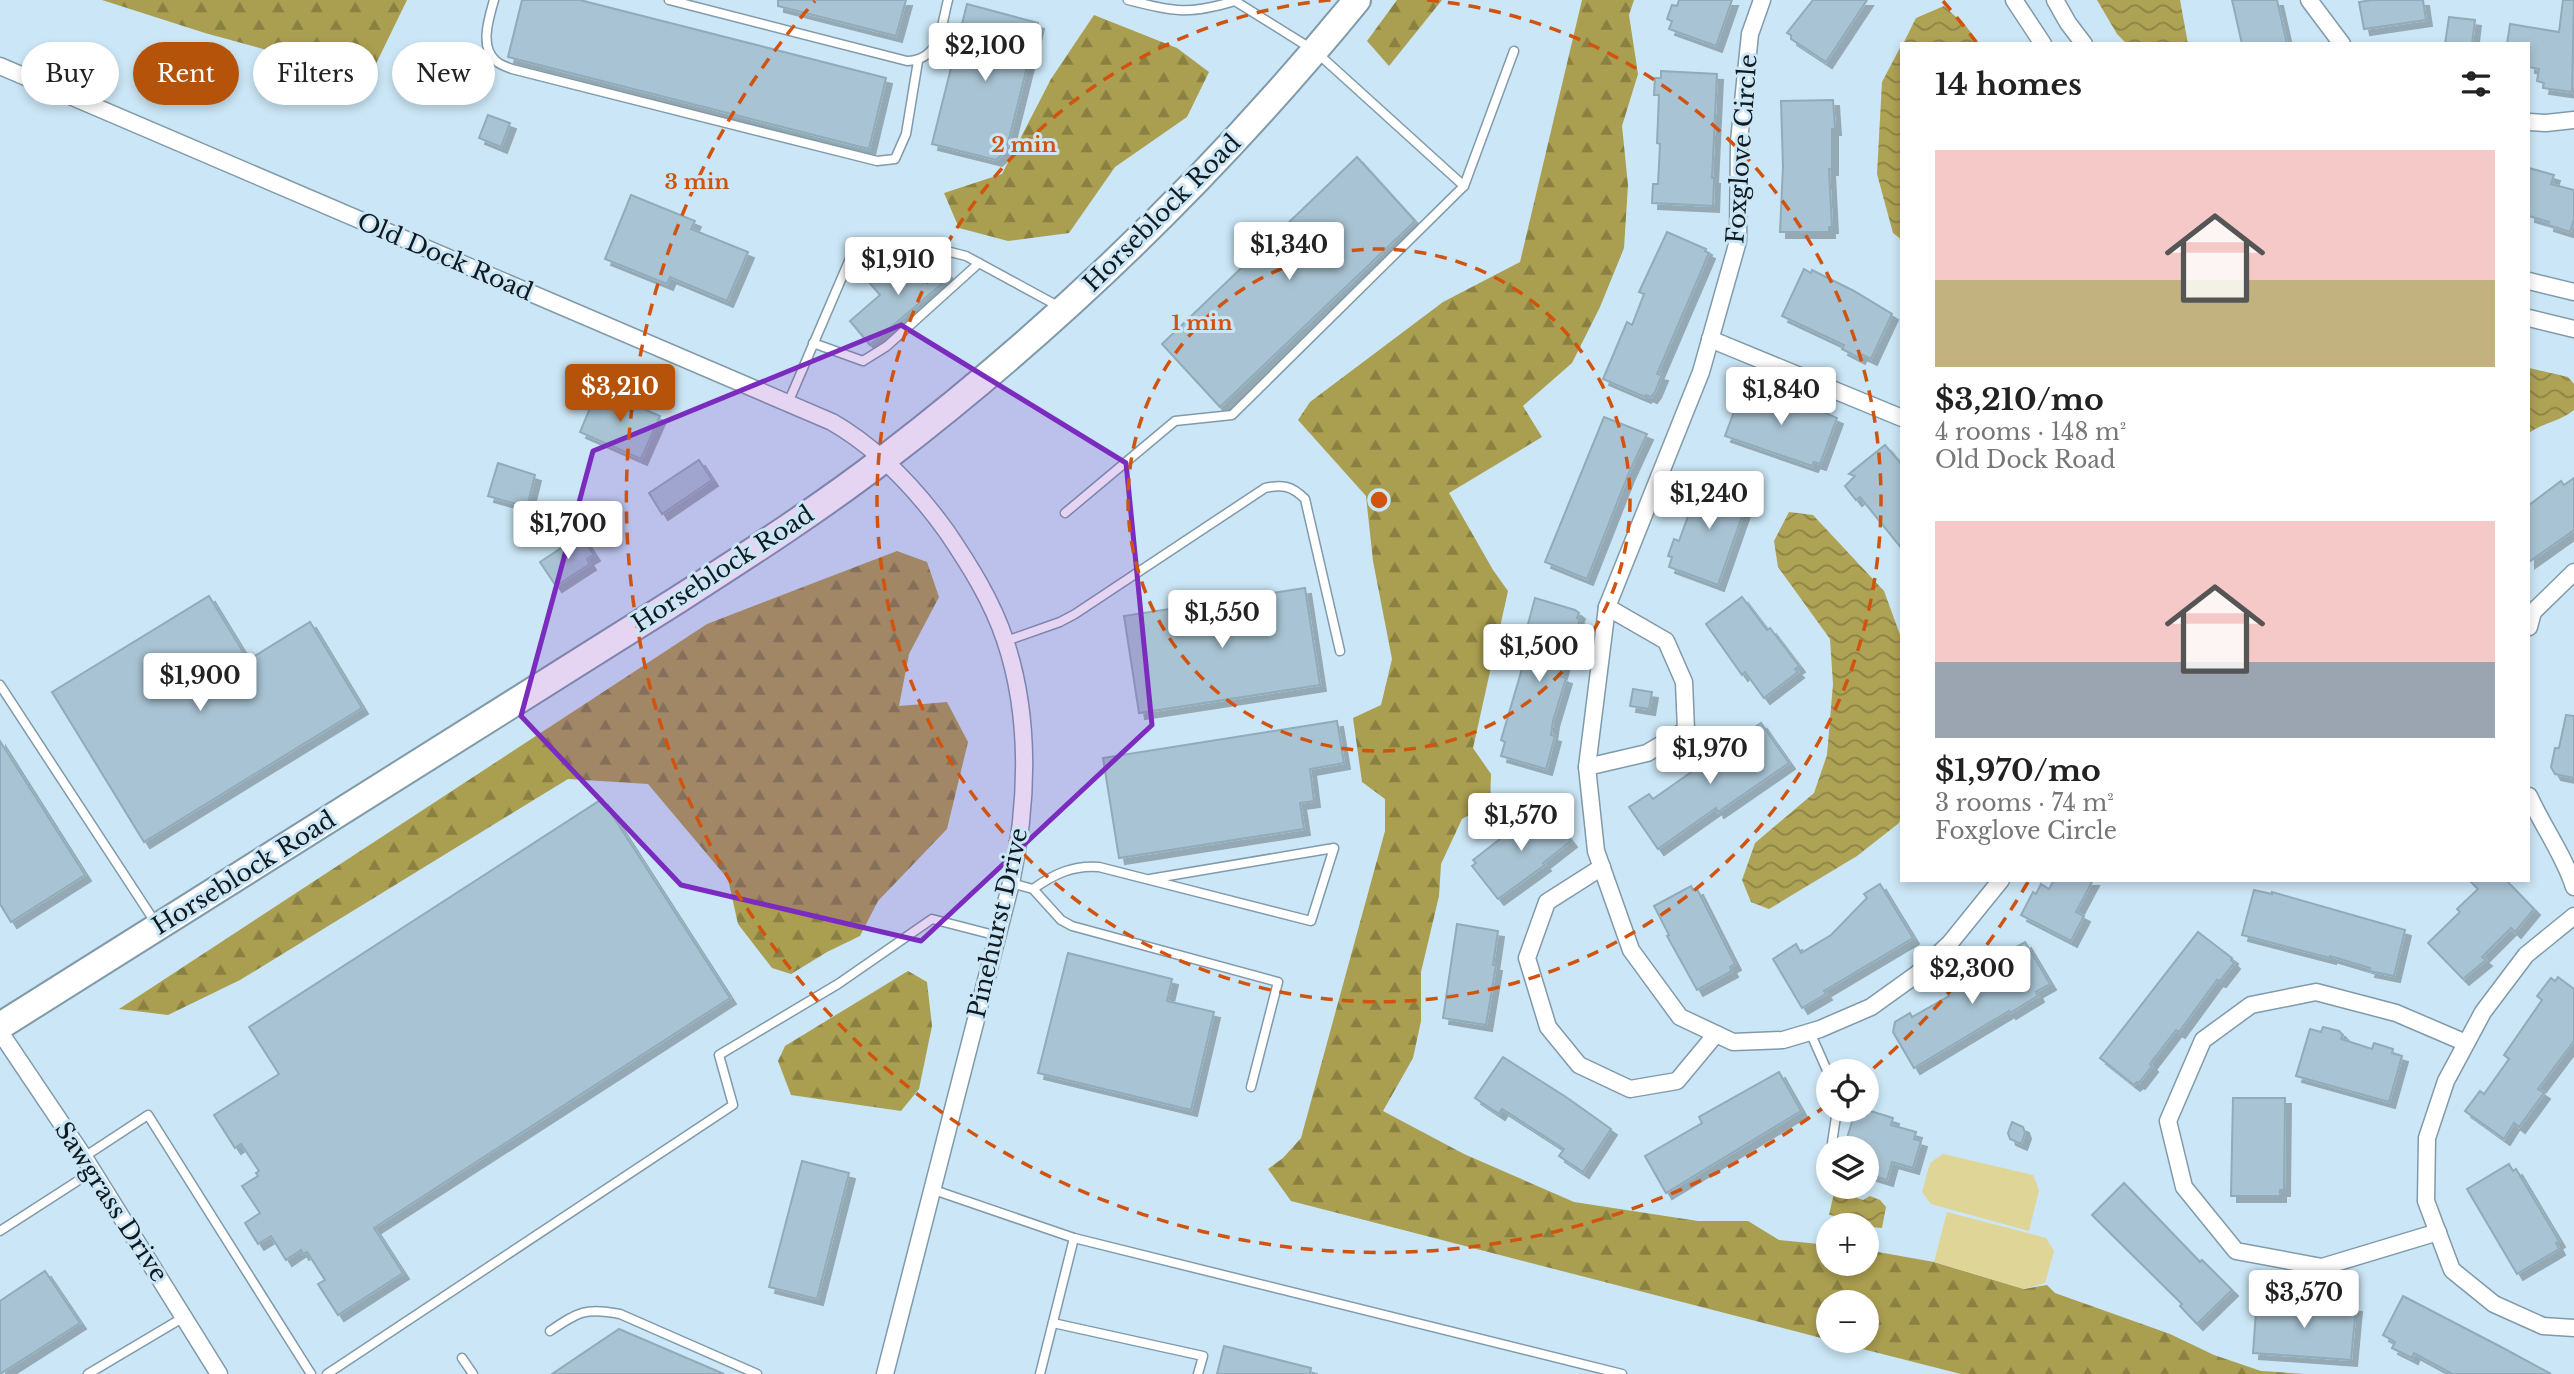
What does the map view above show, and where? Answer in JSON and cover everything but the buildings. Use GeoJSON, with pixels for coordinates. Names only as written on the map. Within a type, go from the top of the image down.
{"type":"FeatureCollection","features":[{"type":"Feature","properties":{"kind":"main road","name":"Horseblock Road"},"geometry":{"type":"LineString","coordinates":[[0,1029],[680,599],[884,459],[1064,309],[1208,169],[1315,51],[1357,0]]}},
{"type":"Feature","properties":{"kind":"street","name":"Foxglove Circle"},"geometry":{"type":"LineString","coordinates":[[1762,0],[1750,34],[1739,141],[1738,241],[1701,372],[1607,607],[1587,767],[1596,850],[1631,950],[1681,1017],[1734,1042],[1783,1040],[1871,1007],[1917,974],[1950,943],[1999,882]]}},
{"type":"Feature","properties":{"kind":"street"},"geometry":{"type":"LineString","coordinates":[[2014,0],[2042,42]]}},
{"type":"Feature","properties":{"kind":"street"},"geometry":{"type":"LineString","coordinates":[[2055,0],[2082,42]]}},
{"type":"Feature","properties":{"kind":"street"},"geometry":{"type":"LineString","coordinates":[[2309,0],[2340,42]]}},
{"type":"Feature","properties":{"kind":"street","name":"Old Dock Road"},"geometry":{"type":"LineString","coordinates":[[0,66],[832,422],[884,459]]}},
{"type":"Feature","properties":{"kind":"street"},"geometry":{"type":"LineString","coordinates":[[2530,122],[2574,120]]}},
{"type":"Feature","properties":{"kind":"street"},"geometry":{"type":"LineString","coordinates":[[2530,281],[2574,292]]}},
{"type":"Feature","properties":{"kind":"street"},"geometry":{"type":"LineString","coordinates":[[2530,318],[2574,329]]}},
{"type":"Feature","properties":{"kind":"street"},"geometry":{"type":"LineString","coordinates":[[1710,339],[1900,417]]}},
{"type":"Feature","properties":{"kind":"street","name":"Pinehurst Drive"},"geometry":{"type":"LineString","coordinates":[[884,459],[919,496],[958,548],[992,607],[1006,641],[1019,708],[1024,771],[1023,815],[1011,883],[885,1374]]}},
{"type":"Feature","properties":{"kind":"street"},"geometry":{"type":"LineString","coordinates":[[2530,623],[2533,612],[2574,572]]}},
{"type":"Feature","properties":{"kind":"street"},"geometry":{"type":"LineString","coordinates":[[1587,767],[1647,753],[1686,730],[1684,681],[1667,641],[1607,607]]}},
{"type":"Feature","properties":{"kind":"street"},"geometry":{"type":"LineString","coordinates":[[2530,798],[2540,822],[2569,871],[2574,887]]}},
{"type":"Feature","properties":{"kind":"street"},"geometry":{"type":"LineString","coordinates":[[1602,867],[1547,902],[1527,958],[1548,1027],[1579,1065],[1630,1089],[1677,1081],[1716,1034]]}},
{"type":"Feature","properties":{"kind":"street"},"geometry":{"type":"LineString","coordinates":[[2574,916],[2526,955],[2483,1012],[2446,1081],[2427,1138],[2426,1201],[2452,1270],[2494,1304],[2543,1326],[2574,1328]]}},
{"type":"Feature","properties":{"kind":"street"},"geometry":{"type":"LineString","coordinates":[[2438,1232],[2322,1267],[2235,1251],[2184,1187],[2168,1121],[2203,1040],[2251,1006],[2316,992],[2396,1013],[2466,1043]]}},
{"type":"Feature","properties":{"kind":"street","name":"Sawgrass Drive"},"geometry":{"type":"LineString","coordinates":[[0,1029],[219,1374]]}},
{"type":"Feature","properties":{"kind":"lane"},"geometry":{"type":"LineString","coordinates":[[494,0],[487,24],[487,48],[495,61],[512,69],[877,161],[895,159],[906,134],[918,61]]}},
{"type":"Feature","properties":{"kind":"lane"},"geometry":{"type":"LineString","coordinates":[[669,0],[907,61],[918,61],[929,55],[937,42],[948,0]]}},
{"type":"Feature","properties":{"kind":"lane"},"geometry":{"type":"LineString","coordinates":[[1128,0],[1175,12],[1203,10],[1235,1],[1315,51],[1464,186]]}},
{"type":"Feature","properties":{"kind":"lane"},"geometry":{"type":"LineString","coordinates":[[1065,513],[1175,421],[1232,415],[1464,186],[1514,51]]}},
{"type":"Feature","properties":{"kind":"lane"},"geometry":{"type":"LineString","coordinates":[[788,403],[855,247],[915,243],[966,256],[1064,309]]}},
{"type":"Feature","properties":{"kind":"lane"},"geometry":{"type":"LineString","coordinates":[[813,343],[863,361],[887,346],[979,263]]}},
{"type":"Feature","properties":{"kind":"lane"},"geometry":{"type":"LineString","coordinates":[[1006,641],[1060,622],[1265,488],[1280,484],[1294,489],[1305,499],[1340,651]]}},
{"type":"Feature","properties":{"kind":"lane"},"geometry":{"type":"LineString","coordinates":[[0,685],[159,927]]}},
{"type":"Feature","properties":{"kind":"lane"},"geometry":{"type":"LineString","coordinates":[[1033,888],[1059,873],[1085,866],[1112,869],[1150,879],[1311,921],[1334,848],[1150,879]]}},
{"type":"Feature","properties":{"kind":"lane"},"geometry":{"type":"LineString","coordinates":[[1011,883],[1033,888],[1061,920],[1072,926],[1278,982],[1251,1087]]}},
{"type":"Feature","properties":{"kind":"lane"},"geometry":{"type":"LineString","coordinates":[[327,1374],[733,1104],[719,1055],[838,984],[932,919],[998,936]]}},
{"type":"Feature","properties":{"kind":"lane"},"geometry":{"type":"LineString","coordinates":[[1810,1032],[1822,1059]]}},
{"type":"Feature","properties":{"kind":"lane"},"geometry":{"type":"LineString","coordinates":[[0,1231],[148,1115],[311,1374]]}},
{"type":"Feature","properties":{"kind":"lane"},"geometry":{"type":"LineString","coordinates":[[931,1189],[1074,1238],[1622,1374]]}},
{"type":"Feature","properties":{"kind":"lane"},"geometry":{"type":"LineString","coordinates":[[1040,1374],[1074,1238]]}},
{"type":"Feature","properties":{"kind":"lane"},"geometry":{"type":"LineString","coordinates":[[550,1331],[574,1315],[596,1309],[620,1314],[757,1374]]}},
{"type":"Feature","properties":{"kind":"lane"},"geometry":{"type":"LineString","coordinates":[[88,1374],[185,1317]]}},
{"type":"Feature","properties":{"kind":"lane"},"geometry":{"type":"LineString","coordinates":[[1053,1323],[1203,1356],[1198,1374]]}},
{"type":"Feature","properties":{"kind":"lane"},"geometry":{"type":"LineString","coordinates":[[462,1358],[472,1374]]}},
{"type":"Feature","properties":{"kind":"highlighted area"},"geometry":{"type":"Polygon","coordinates":[[[901,325],[1126,463],[1152,725],[921,941],[681,885],[521,716],[593,451],[901,325]]]}},
{"type":"Feature","properties":{"kind":"green space"},"geometry":{"type":"Polygon","coordinates":[[[102,0],[407,0],[378,60],[378,42],[253,42],[253,46],[102,0]]]}},
{"type":"Feature","properties":{"kind":"green space"},"geometry":{"type":"Polygon","coordinates":[[[1397,0],[1442,0],[1389,66],[1367,41],[1397,0]]]}},
{"type":"Feature","properties":{"kind":"green space"},"geometry":{"type":"Polygon","coordinates":[[[1582,0],[1634,0],[1629,15],[1638,74],[1622,126],[1628,185],[1624,248],[1600,307],[1572,363],[1523,406],[1542,437],[1449,493],[1508,591],[1473,748],[1491,774],[1490,803],[1462,819],[1441,864],[1439,896],[1421,972],[1421,1021],[1413,1058],[1383,1111],[1464,1154],[1574,1202],[1698,1221],[1748,1221],[1779,1240],[1816,1244],[1816,1276],[1879,1276],[1879,1252],[1934,1262],[2024,1289],[2047,1285],[2055,1293],[2170,1334],[2214,1355],[2261,1371],[2305,1374],[1961,1374],[1878,1353],[1879,1290],[1816,1290],[1816,1337],[1291,1201],[1268,1169],[1283,1158],[1301,1138],[1385,831],[1385,799],[1362,782],[1353,718],[1381,705],[1392,659],[1373,561],[1366,496],[1298,420],[1310,402],[1443,302],[1520,262],[1582,0]]]}},
{"type":"Feature","properties":{"kind":"green space"},"geometry":{"type":"Polygon","coordinates":[[[1094,15],[1177,48],[1209,72],[1187,117],[1115,167],[1069,233],[1008,241],[959,228],[944,193],[1002,174],[1051,79],[1094,15]]]}},
{"type":"Feature","properties":{"kind":"green space"},"geometry":{"type":"Polygon","coordinates":[[[897,551],[927,562],[939,597],[909,654],[899,706],[947,702],[968,742],[947,829],[878,901],[860,936],[791,974],[772,968],[738,924],[728,879],[648,784],[568,779],[240,980],[168,1015],[119,1009],[707,624],[897,551]]]}},
{"type":"Feature","properties":{"kind":"green space"},"geometry":{"type":"Polygon","coordinates":[[[908,971],[927,982],[932,1026],[919,1089],[901,1111],[791,1095],[778,1061],[785,1046],[908,971]]]}},
{"type":"Feature","properties":{"kind":"shaded area"},"geometry":{"type":"Polygon","coordinates":[[[1943,1154],[2033,1175],[2039,1190],[2029,1231],[1931,1204],[1922,1192],[1930,1163],[1943,1154]]]}},
{"type":"Feature","properties":{"kind":"shaded area"},"geometry":{"type":"Polygon","coordinates":[[[1947,1212],[2046,1238],[2054,1251],[2045,1283],[2024,1289],[1934,1262],[1947,1212]]]}},
{"type":"Feature","properties":{"kind":"water"},"geometry":{"type":"Polygon","coordinates":[[[2097,0],[2180,0],[2188,42],[2125,42],[2117,34],[2097,0]]]}},
{"type":"Feature","properties":{"kind":"water"},"geometry":{"type":"Polygon","coordinates":[[[1944,6],[1978,42],[1904,42],[1916,18],[1944,6]]]}},
{"type":"Feature","properties":{"kind":"water"},"geometry":{"type":"Polygon","coordinates":[[[1900,48],[1900,238],[1893,233],[1877,174],[1882,82],[1900,48]]]}},
{"type":"Feature","properties":{"kind":"water"},"geometry":{"type":"Polygon","coordinates":[[[2530,368],[2568,377],[2574,384],[2574,410],[2530,432],[2530,368]]]}},
{"type":"Feature","properties":{"kind":"water"},"geometry":{"type":"Polygon","coordinates":[[[1789,512],[1813,515],[1884,591],[1900,635],[1900,820],[1857,856],[1769,909],[1751,902],[1742,880],[1755,843],[1814,793],[1827,755],[1833,684],[1830,639],[1778,567],[1774,541],[1789,512]]]}},
{"type":"Feature","properties":{"kind":"water"},"geometry":{"type":"Polygon","coordinates":[[[1833,1199],[1878,1199],[1886,1207],[1882,1228],[1879,1228],[1879,1213],[1829,1213],[1833,1199]]]}}]}
